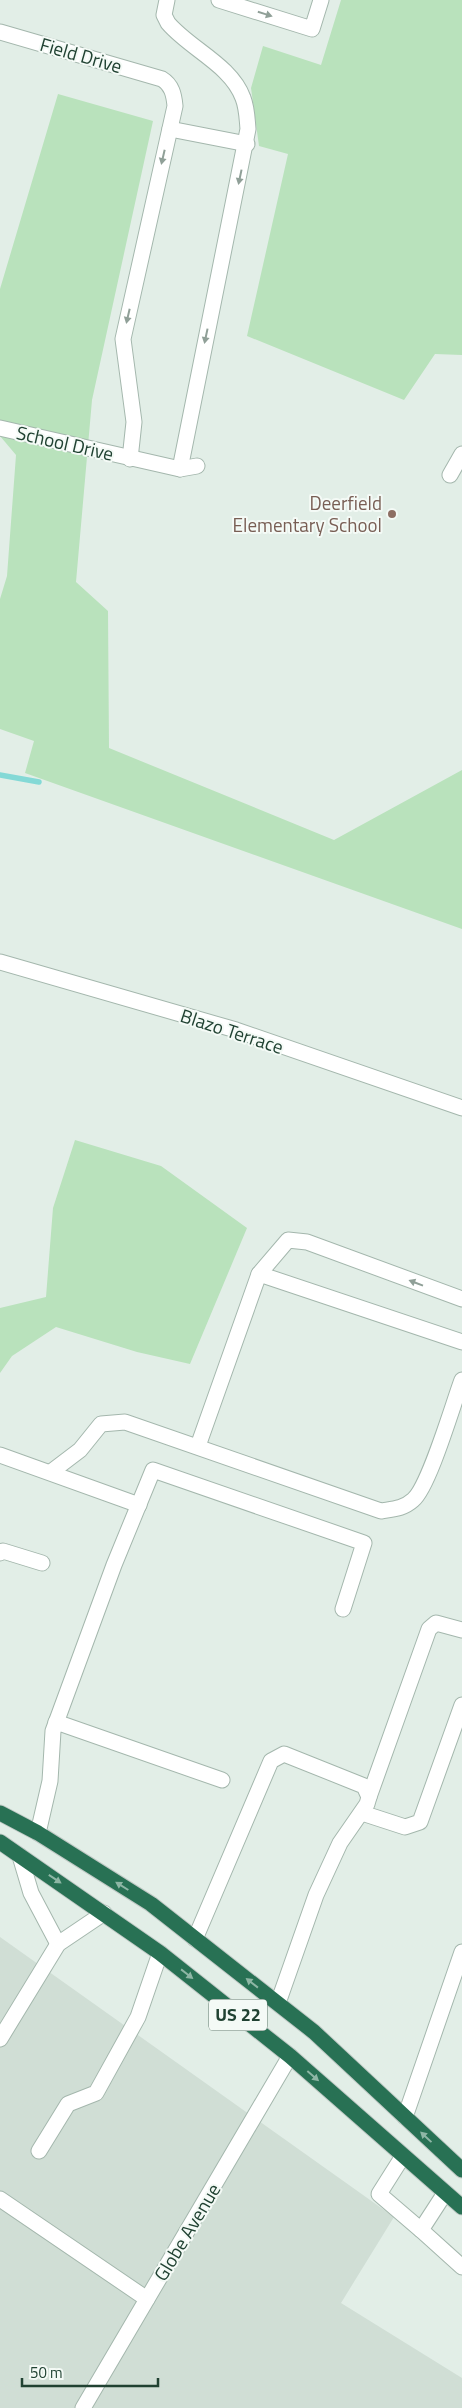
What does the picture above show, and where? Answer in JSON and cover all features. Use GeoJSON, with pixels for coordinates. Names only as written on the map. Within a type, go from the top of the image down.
{"type":"FeatureCollection","features":[{"type":"Feature","properties":{"kind":"highway","name":"US 22"},"geometry":{"type":"LineString","coordinates":[[0,1813],[38,1833],[151,1904],[314,2032],[462,2170]]}},
{"type":"Feature","properties":{"kind":"highway","name":"US 22"},"geometry":{"type":"LineString","coordinates":[[0,1842],[160,1953],[290,2056],[462,2207]]}},
{"type":"Feature","properties":{"kind":"street"},"geometry":{"type":"LineString","coordinates":[[168,0],[164,15],[168,23],[223,71],[240,90],[245,106],[248,136],[180,469],[198,466]]}},
{"type":"Feature","properties":{"kind":"street"},"geometry":{"type":"LineString","coordinates":[[219,0],[312,29],[321,0]]}},
{"type":"Feature","properties":{"kind":"street","name":"Field Drive"},"geometry":{"type":"LineString","coordinates":[[0,32],[168,82],[174,97],[170,129]]}},
{"type":"Feature","properties":{"kind":"street"},"geometry":{"type":"LineString","coordinates":[[130,459],[134,422],[122,339],[170,129],[248,136]]}},
{"type":"Feature","properties":{"kind":"street","name":"School Drive"},"geometry":{"type":"LineString","coordinates":[[0,428],[180,469]]}},
{"type":"Feature","properties":{"kind":"street"},"geometry":{"type":"LineString","coordinates":[[450,475],[462,454]]}},
{"type":"Feature","properties":{"kind":"street","name":"Blazo Terrace"},"geometry":{"type":"LineString","coordinates":[[0,962],[236,1030],[462,1108]]}},
{"type":"Feature","properties":{"kind":"street"},"geometry":{"type":"LineString","coordinates":[[198,1446],[259,1274],[288,1240],[307,1242],[462,1299]]}},
{"type":"Feature","properties":{"kind":"street"},"geometry":{"type":"LineString","coordinates":[[259,1274],[462,1342]]}},
{"type":"Feature","properties":{"kind":"street"},"geometry":{"type":"LineString","coordinates":[[51,1472],[80,1450],[101,1424],[125,1422],[381,1511],[401,1509],[414,1500],[425,1482],[462,1380]]}},
{"type":"Feature","properties":{"kind":"street"},"geometry":{"type":"LineString","coordinates":[[0,1455],[139,1505]]}},
{"type":"Feature","properties":{"kind":"street"},"geometry":{"type":"LineString","coordinates":[[38,1833],[50,1781],[53,1731],[114,1565],[154,1470],[364,1542],[343,1609]]}},
{"type":"Feature","properties":{"kind":"street"},"geometry":{"type":"LineString","coordinates":[[0,1553],[3,1551],[42,1563]]}},
{"type":"Feature","properties":{"kind":"street"},"geometry":{"type":"LineString","coordinates":[[278,2004],[316,1895],[340,1843],[362,1813],[370,1797],[429,1629],[436,1623],[462,1630]]}},
{"type":"Feature","properties":{"kind":"street"},"geometry":{"type":"LineString","coordinates":[[362,1813],[405,1828],[420,1822],[462,1705]]}},
{"type":"Feature","properties":{"kind":"street"},"geometry":{"type":"LineString","coordinates":[[56,1722],[222,1780]]}},
{"type":"Feature","properties":{"kind":"street"},"geometry":{"type":"LineString","coordinates":[[195,1939],[271,1761],[284,1754],[364,1786],[370,1797]]}},
{"type":"Feature","properties":{"kind":"street"},"geometry":{"type":"LineString","coordinates":[[20,1856],[31,1893],[58,1944]]}},
{"type":"Feature","properties":{"kind":"street"},"geometry":{"type":"LineString","coordinates":[[0,2039],[58,1944],[104,1913]]}},
{"type":"Feature","properties":{"kind":"street"},"geometry":{"type":"LineString","coordinates":[[405,2117],[462,1952]]}},
{"type":"Feature","properties":{"kind":"street"},"geometry":{"type":"LineString","coordinates":[[40,2152],[68,2104],[96,2094],[138,2017],[160,1953]]}},
{"type":"Feature","properties":{"kind":"street","name":"Globe Avenue"},"geometry":{"type":"LineString","coordinates":[[83,2408],[290,2056]]}},
{"type":"Feature","properties":{"kind":"street"},"geometry":{"type":"LineString","coordinates":[[404,2156],[379,2194],[462,2267]]}},
{"type":"Feature","properties":{"kind":"street"},"geometry":{"type":"LineString","coordinates":[[421,2230],[445,2192]]}},
{"type":"Feature","properties":{"kind":"street"},"geometry":{"type":"LineString","coordinates":[[0,2198],[147,2299]]}},
{"type":"Feature","properties":{"kind":"shaded area"},"geometry":{"type":"Polygon","coordinates":[[[0,1937],[394,2217],[341,2303],[462,2378],[462,2408],[0,2408],[0,1937]]]}},
{"type":"Feature","properties":{"kind":"green space"},"geometry":{"type":"Polygon","coordinates":[[[341,0],[462,0],[462,355],[435,354],[404,400],[247,336],[288,154],[259,146],[251,88],[263,46],[321,65],[341,0]]]}},
{"type":"Feature","properties":{"kind":"green space"},"geometry":{"type":"Polygon","coordinates":[[[58,94],[153,121],[92,400],[76,582],[108,611],[109,748],[334,840],[462,770],[462,929],[25,773],[34,741],[0,729],[0,599],[7,576],[16,455],[0,436],[0,289],[58,94]]]}},
{"type":"Feature","properties":{"kind":"green space"},"geometry":{"type":"Polygon","coordinates":[[[75,1140],[161,1166],[247,1228],[190,1364],[137,1352],[56,1327],[12,1356],[0,1373],[0,1308],[46,1297],[53,1208],[75,1140]]]}},
{"type":"Feature","properties":{"kind":"waterway"},"geometry":{"type":"LineString","coordinates":[[0,775],[39,782]]}},
{"type":"Feature","properties":{"kind":"place","name":"Deerfield Elementary School"},"geometry":{"type":"Point","coordinates":[392,514]}}]}
